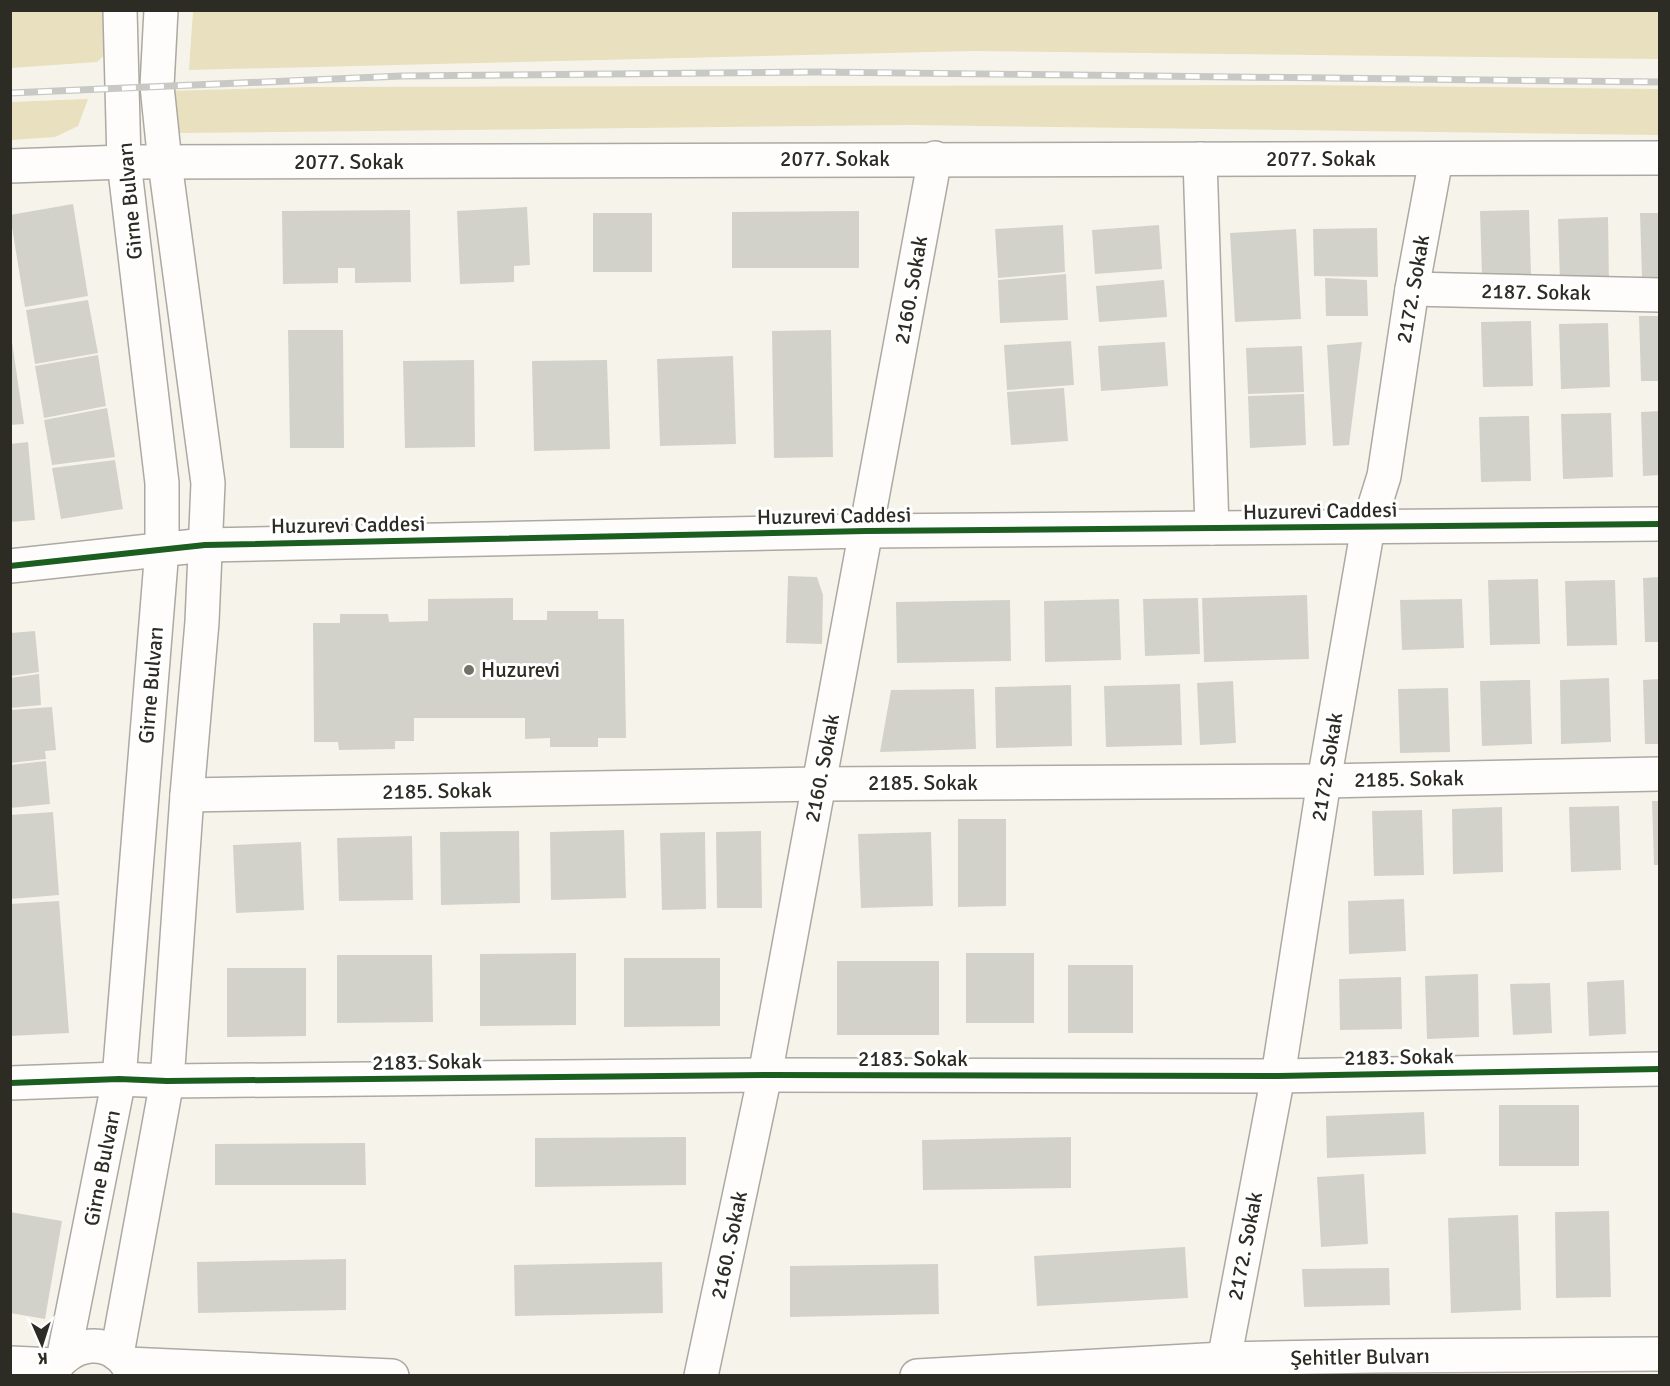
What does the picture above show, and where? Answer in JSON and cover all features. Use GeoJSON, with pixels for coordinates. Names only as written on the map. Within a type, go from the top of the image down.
{"type":"FeatureCollection","features":[{"type":"Feature","properties":{"kind":"street","name":"Girne Bulvarı"},"geometry":{"type":"LineString","coordinates":[[56,1365],[119,1079],[162,549],[162,483],[124,162],[120,10]]}},
{"type":"Feature","properties":{"kind":"street","name":"Girne Bulvarı"},"geometry":{"type":"LineString","coordinates":[[126,1364],[167,1081],[186,795],[202,622],[208,483],[165,163],[157,86],[161,10]]}},
{"type":"Feature","properties":{"kind":"street","name":"2077. Sokak"},"geometry":{"type":"LineString","coordinates":[[10,166],[124,162],[935,158],[1659,158]]}},
{"type":"Feature","properties":{"kind":"street","name":"2160. Sokak"},"geometry":{"type":"LineString","coordinates":[[701,1376],[765,1076],[935,158]]}},
{"type":"Feature","properties":{"kind":"street"},"geometry":{"type":"LineString","coordinates":[[1200,159],[1212,528]]}},
{"type":"Feature","properties":{"kind":"street","name":"2172. Sokak"},"geometry":{"type":"LineString","coordinates":[[1222,1367],[1278,1076],[1324,781],[1368,527],[1384,476],[1412,289],[1436,159]]}},
{"type":"Feature","properties":{"kind":"street","name":"2187. Sokak"},"geometry":{"type":"LineString","coordinates":[[1412,289],[1659,295]]}},
{"type":"Feature","properties":{"kind":"street","name":"Huzurevi Caddesi"},"geometry":{"type":"LineString","coordinates":[[10,566],[205,545],[866,531],[1659,525]]}},
{"type":"Feature","properties":{"kind":"street","name":"2185. Sokak"},"geometry":{"type":"LineString","coordinates":[[186,795],[819,784],[1324,781],[1659,774]]}},
{"type":"Feature","properties":{"kind":"street","name":"2183. Sokak"},"geometry":{"type":"LineString","coordinates":[[10,1083],[119,1079],[167,1081],[765,1076],[1278,1076],[1659,1069]]}},
{"type":"Feature","properties":{"kind":"street"},"geometry":{"type":"LineString","coordinates":[[10,1363],[56,1365],[77,1348],[90,1346],[104,1347],[126,1364],[392,1376]]}},
{"type":"Feature","properties":{"kind":"street","name":"Şehitler Bulvarı"},"geometry":{"type":"LineString","coordinates":[[917,1376],[1222,1367],[1374,1356],[1659,1354]]}},
{"type":"Feature","properties":{"kind":"shaded area"},"geometry":{"type":"Polygon","coordinates":[[[1659,10],[1660,59],[972,51],[189,70],[193,11],[1659,10]]]}},
{"type":"Feature","properties":{"kind":"shaded area"},"geometry":{"type":"Polygon","coordinates":[[[11,11],[113,11],[115,45],[97,62],[11,68],[11,11]]]}},
{"type":"Feature","properties":{"kind":"shaded area"},"geometry":{"type":"Polygon","coordinates":[[[1301,85],[1659,89],[1660,135],[910,125],[179,133],[165,91],[310,87],[1301,85]]]}},
{"type":"Feature","properties":{"kind":"shaded area"},"geometry":{"type":"Polygon","coordinates":[[[88,99],[78,126],[55,137],[11,140],[11,102],[88,99]]]}},
{"type":"Feature","properties":{"kind":"building"},"geometry":{"type":"Polygon","coordinates":[[[73,204],[88,296],[25,307],[10,215],[73,204]]]}},
{"type":"Feature","properties":{"kind":"building"},"geometry":{"type":"Polygon","coordinates":[[[527,207],[530,265],[514,266],[514,282],[460,284],[457,211],[527,207]]]}},
{"type":"Feature","properties":{"kind":"building"},"geometry":{"type":"Polygon","coordinates":[[[410,210],[411,282],[355,283],[355,268],[338,268],[338,283],[283,284],[282,211],[410,210]]]}},
{"type":"Feature","properties":{"kind":"building"},"geometry":{"type":"Polygon","coordinates":[[[1529,210],[1531,274],[1482,276],[1480,211],[1529,210]]]}},
{"type":"Feature","properties":{"kind":"building"},"geometry":{"type":"Polygon","coordinates":[[[859,211],[859,268],[732,268],[732,212],[859,211]]]}},
{"type":"Feature","properties":{"kind":"building"},"geometry":{"type":"Polygon","coordinates":[[[593,213],[652,213],[652,272],[593,272],[593,213]]]}},
{"type":"Feature","properties":{"kind":"building"},"geometry":{"type":"Polygon","coordinates":[[[1640,213],[1660,213],[1660,277],[1642,278],[1640,213]]]}},
{"type":"Feature","properties":{"kind":"building"},"geometry":{"type":"Polygon","coordinates":[[[1608,217],[1609,282],[1560,283],[1558,219],[1608,217]]]}},
{"type":"Feature","properties":{"kind":"building"},"geometry":{"type":"Polygon","coordinates":[[[1063,225],[1065,272],[998,278],[995,229],[1063,225]]]}},
{"type":"Feature","properties":{"kind":"building"},"geometry":{"type":"Polygon","coordinates":[[[1159,225],[1162,269],[1095,274],[1092,230],[1159,225]]]}},
{"type":"Feature","properties":{"kind":"building"},"geometry":{"type":"Polygon","coordinates":[[[1377,228],[1378,277],[1314,276],[1313,229],[1377,228]]]}},
{"type":"Feature","properties":{"kind":"building"},"geometry":{"type":"Polygon","coordinates":[[[1296,229],[1301,319],[1235,322],[1230,233],[1296,229]]]}},
{"type":"Feature","properties":{"kind":"building"},"geometry":{"type":"Polygon","coordinates":[[[1066,274],[1068,320],[1000,323],[998,280],[1066,274]]]}},
{"type":"Feature","properties":{"kind":"building"},"geometry":{"type":"Polygon","coordinates":[[[1325,278],[1367,280],[1368,316],[1326,316],[1325,278]]]}},
{"type":"Feature","properties":{"kind":"building"},"geometry":{"type":"Polygon","coordinates":[[[1164,280],[1167,317],[1099,322],[1096,286],[1164,280]]]}},
{"type":"Feature","properties":{"kind":"building"},"geometry":{"type":"Polygon","coordinates":[[[88,300],[98,353],[35,364],[26,310],[88,300]]]}},
{"type":"Feature","properties":{"kind":"building"},"geometry":{"type":"Polygon","coordinates":[[[1639,316],[1660,316],[1660,381],[1641,381],[1639,316]]]}},
{"type":"Feature","properties":{"kind":"building"},"geometry":{"type":"Polygon","coordinates":[[[1531,321],[1533,386],[1483,387],[1481,322],[1531,321]]]}},
{"type":"Feature","properties":{"kind":"building"},"geometry":{"type":"Polygon","coordinates":[[[1608,323],[1610,387],[1561,389],[1559,324],[1608,323]]]}},
{"type":"Feature","properties":{"kind":"building"},"geometry":{"type":"Polygon","coordinates":[[[288,330],[343,330],[344,448],[290,448],[288,330]]]}},
{"type":"Feature","properties":{"kind":"building"},"geometry":{"type":"Polygon","coordinates":[[[831,330],[833,457],[774,458],[772,331],[831,330]]]}},
{"type":"Feature","properties":{"kind":"building"},"geometry":{"type":"Polygon","coordinates":[[[1071,341],[1074,385],[1007,390],[1004,345],[1071,341]]]}},
{"type":"Feature","properties":{"kind":"building"},"geometry":{"type":"Polygon","coordinates":[[[10,342],[12,342],[24,424],[10,425],[10,342]]]}},
{"type":"Feature","properties":{"kind":"building"},"geometry":{"type":"Polygon","coordinates":[[[1165,342],[1168,386],[1101,391],[1098,346],[1165,342]]]}},
{"type":"Feature","properties":{"kind":"building"},"geometry":{"type":"Polygon","coordinates":[[[1362,342],[1349,445],[1333,446],[1327,345],[1362,342]]]}},
{"type":"Feature","properties":{"kind":"building"},"geometry":{"type":"Polygon","coordinates":[[[1302,346],[1304,392],[1248,394],[1246,348],[1302,346]]]}},
{"type":"Feature","properties":{"kind":"building"},"geometry":{"type":"Polygon","coordinates":[[[98,355],[106,406],[44,418],[35,366],[98,355]]]}},
{"type":"Feature","properties":{"kind":"building"},"geometry":{"type":"Polygon","coordinates":[[[733,356],[736,444],[660,446],[657,359],[733,356]]]}},
{"type":"Feature","properties":{"kind":"building"},"geometry":{"type":"Polygon","coordinates":[[[474,360],[475,447],[405,448],[403,361],[474,360]]]}},
{"type":"Feature","properties":{"kind":"building"},"geometry":{"type":"Polygon","coordinates":[[[607,360],[610,449],[534,451],[532,361],[607,360]]]}},
{"type":"Feature","properties":{"kind":"building"},"geometry":{"type":"Polygon","coordinates":[[[1064,388],[1068,441],[1011,445],[1007,392],[1064,388]]]}},
{"type":"Feature","properties":{"kind":"building"},"geometry":{"type":"Polygon","coordinates":[[[1304,394],[1306,445],[1250,448],[1248,396],[1304,394]]]}},
{"type":"Feature","properties":{"kind":"building"},"geometry":{"type":"Polygon","coordinates":[[[107,408],[115,457],[52,465],[44,420],[107,408]]]}},
{"type":"Feature","properties":{"kind":"building"},"geometry":{"type":"Polygon","coordinates":[[[1660,411],[1660,475],[1643,476],[1641,412],[1660,411]]]}},
{"type":"Feature","properties":{"kind":"building"},"geometry":{"type":"Polygon","coordinates":[[[1611,413],[1613,477],[1563,479],[1561,414],[1611,413]]]}},
{"type":"Feature","properties":{"kind":"building"},"geometry":{"type":"Polygon","coordinates":[[[1529,416],[1531,481],[1481,482],[1479,417],[1529,416]]]}},
{"type":"Feature","properties":{"kind":"building"},"geometry":{"type":"Polygon","coordinates":[[[28,442],[35,520],[10,522],[10,444],[28,442]]]}},
{"type":"Feature","properties":{"kind":"building"},"geometry":{"type":"Polygon","coordinates":[[[115,460],[123,509],[61,519],[52,468],[115,460]]]}},
{"type":"Feature","properties":{"kind":"building"},"geometry":{"type":"Polygon","coordinates":[[[788,576],[817,577],[823,595],[822,644],[786,643],[788,576]]]}},
{"type":"Feature","properties":{"kind":"building"},"geometry":{"type":"Polygon","coordinates":[[[1660,577],[1660,642],[1645,642],[1643,578],[1660,577]]]}},
{"type":"Feature","properties":{"kind":"building"},"geometry":{"type":"Polygon","coordinates":[[[1538,579],[1540,644],[1490,645],[1488,580],[1538,579]]]}},
{"type":"Feature","properties":{"kind":"building"},"geometry":{"type":"Polygon","coordinates":[[[1615,580],[1617,645],[1567,646],[1565,581],[1615,580]]]}},
{"type":"Feature","properties":{"kind":"building"},"geometry":{"type":"Polygon","coordinates":[[[1307,595],[1309,659],[1204,662],[1202,598],[1307,595]]]}},
{"type":"Feature","properties":{"kind":"building","name":"Huzurevi"},"geometry":{"type":"Polygon","coordinates":[[[513,598],[513,620],[547,620],[547,611],[598,611],[598,619],[624,619],[626,738],[598,738],[598,747],[550,747],[550,738],[525,739],[525,718],[414,718],[414,741],[395,741],[395,749],[339,750],[338,742],[314,742],[313,623],[340,623],[340,614],[388,614],[389,622],[428,621],[428,599],[513,598]]]}},
{"type":"Feature","properties":{"kind":"building"},"geometry":{"type":"Polygon","coordinates":[[[1198,598],[1200,654],[1145,656],[1143,599],[1198,598]]]}},
{"type":"Feature","properties":{"kind":"building"},"geometry":{"type":"Polygon","coordinates":[[[1119,599],[1121,660],[1045,662],[1044,601],[1119,599]]]}},
{"type":"Feature","properties":{"kind":"building"},"geometry":{"type":"Polygon","coordinates":[[[1462,599],[1464,648],[1402,650],[1400,600],[1462,599]]]}},
{"type":"Feature","properties":{"kind":"building"},"geometry":{"type":"Polygon","coordinates":[[[1010,600],[1011,661],[897,663],[896,602],[1010,600]]]}},
{"type":"Feature","properties":{"kind":"building"},"geometry":{"type":"Polygon","coordinates":[[[35,631],[39,672],[10,676],[10,633],[35,631]]]}},
{"type":"Feature","properties":{"kind":"building"},"geometry":{"type":"Polygon","coordinates":[[[39,674],[41,705],[10,708],[10,678],[39,674]]]}},
{"type":"Feature","properties":{"kind":"building"},"geometry":{"type":"Polygon","coordinates":[[[1609,678],[1611,742],[1561,744],[1560,680],[1609,678]]]}},
{"type":"Feature","properties":{"kind":"building"},"geometry":{"type":"Polygon","coordinates":[[[1660,679],[1660,744],[1645,744],[1643,680],[1660,679]]]}},
{"type":"Feature","properties":{"kind":"building"},"geometry":{"type":"Polygon","coordinates":[[[1530,680],[1532,744],[1482,746],[1480,681],[1530,680]]]}},
{"type":"Feature","properties":{"kind":"building"},"geometry":{"type":"Polygon","coordinates":[[[1233,681],[1236,743],[1200,745],[1197,683],[1233,681]]]}},
{"type":"Feature","properties":{"kind":"building"},"geometry":{"type":"Polygon","coordinates":[[[1180,684],[1182,745],[1106,747],[1104,686],[1180,684]]]}},
{"type":"Feature","properties":{"kind":"building"},"geometry":{"type":"Polygon","coordinates":[[[1071,685],[1072,746],[996,748],[995,687],[1071,685]]]}},
{"type":"Feature","properties":{"kind":"building"},"geometry":{"type":"Polygon","coordinates":[[[1448,688],[1450,752],[1400,753],[1398,689],[1448,688]]]}},
{"type":"Feature","properties":{"kind":"building"},"geometry":{"type":"Polygon","coordinates":[[[974,689],[976,749],[880,752],[891,690],[974,689]]]}},
{"type":"Feature","properties":{"kind":"building"},"geometry":{"type":"Polygon","coordinates":[[[52,707],[56,750],[45,751],[46,759],[10,763],[10,710],[52,707]]]}},
{"type":"Feature","properties":{"kind":"building"},"geometry":{"type":"Polygon","coordinates":[[[46,761],[50,804],[10,808],[10,765],[46,761]]]}},
{"type":"Feature","properties":{"kind":"building"},"geometry":{"type":"Polygon","coordinates":[[[1652,801],[1660,801],[1660,865],[1654,865],[1652,801]]]}},
{"type":"Feature","properties":{"kind":"building"},"geometry":{"type":"Polygon","coordinates":[[[1619,806],[1621,870],[1571,872],[1569,807],[1619,806]]]}},
{"type":"Feature","properties":{"kind":"building"},"geometry":{"type":"Polygon","coordinates":[[[1502,807],[1503,872],[1453,874],[1452,809],[1502,807]]]}},
{"type":"Feature","properties":{"kind":"building"},"geometry":{"type":"Polygon","coordinates":[[[1422,810],[1424,875],[1374,876],[1372,811],[1422,810]]]}},
{"type":"Feature","properties":{"kind":"building"},"geometry":{"type":"Polygon","coordinates":[[[53,812],[59,895],[10,899],[10,815],[53,812]]]}},
{"type":"Feature","properties":{"kind":"building"},"geometry":{"type":"Polygon","coordinates":[[[958,819],[1006,819],[1006,906],[958,907],[958,819]]]}},
{"type":"Feature","properties":{"kind":"building"},"geometry":{"type":"Polygon","coordinates":[[[624,830],[626,898],[551,900],[550,832],[624,830]]]}},
{"type":"Feature","properties":{"kind":"building"},"geometry":{"type":"Polygon","coordinates":[[[519,831],[520,903],[441,905],[440,832],[519,831]]]}},
{"type":"Feature","properties":{"kind":"building"},"geometry":{"type":"Polygon","coordinates":[[[761,831],[762,908],[717,908],[716,832],[761,831]]]}},
{"type":"Feature","properties":{"kind":"building"},"geometry":{"type":"Polygon","coordinates":[[[705,832],[706,909],[662,910],[660,833],[705,832]]]}},
{"type":"Feature","properties":{"kind":"building"},"geometry":{"type":"Polygon","coordinates":[[[931,832],[933,906],[861,908],[858,834],[931,832]]]}},
{"type":"Feature","properties":{"kind":"building"},"geometry":{"type":"Polygon","coordinates":[[[412,836],[413,900],[339,901],[337,838],[412,836]]]}},
{"type":"Feature","properties":{"kind":"building"},"geometry":{"type":"Polygon","coordinates":[[[301,842],[304,910],[236,913],[233,845],[301,842]]]}},
{"type":"Feature","properties":{"kind":"building"},"geometry":{"type":"Polygon","coordinates":[[[1404,899],[1406,951],[1349,954],[1348,901],[1404,899]]]}},
{"type":"Feature","properties":{"kind":"building"},"geometry":{"type":"Polygon","coordinates":[[[59,901],[69,1033],[10,1036],[10,904],[59,901]]]}},
{"type":"Feature","properties":{"kind":"building"},"geometry":{"type":"Polygon","coordinates":[[[576,953],[576,1025],[480,1026],[480,954],[576,953]]]}},
{"type":"Feature","properties":{"kind":"building"},"geometry":{"type":"Polygon","coordinates":[[[966,953],[1034,953],[1034,1023],[966,1023],[966,953]]]}},
{"type":"Feature","properties":{"kind":"building"},"geometry":{"type":"Polygon","coordinates":[[[337,955],[432,955],[433,1022],[337,1023],[337,955]]]}},
{"type":"Feature","properties":{"kind":"building"},"geometry":{"type":"Polygon","coordinates":[[[624,958],[720,958],[720,1026],[624,1027],[624,958]]]}},
{"type":"Feature","properties":{"kind":"building"},"geometry":{"type":"Polygon","coordinates":[[[837,961],[939,961],[939,1035],[837,1035],[837,961]]]}},
{"type":"Feature","properties":{"kind":"building"},"geometry":{"type":"Polygon","coordinates":[[[1068,965],[1133,965],[1133,1033],[1068,1033],[1068,965]]]}},
{"type":"Feature","properties":{"kind":"building"},"geometry":{"type":"Polygon","coordinates":[[[227,968],[306,968],[306,1036],[227,1037],[227,968]]]}},
{"type":"Feature","properties":{"kind":"building"},"geometry":{"type":"Polygon","coordinates":[[[1478,974],[1479,1037],[1427,1039],[1425,976],[1478,974]]]}},
{"type":"Feature","properties":{"kind":"building"},"geometry":{"type":"Polygon","coordinates":[[[1401,977],[1402,1029],[1340,1030],[1339,979],[1401,977]]]}},
{"type":"Feature","properties":{"kind":"building"},"geometry":{"type":"Polygon","coordinates":[[[1624,980],[1626,1034],[1589,1036],[1587,982],[1624,980]]]}},
{"type":"Feature","properties":{"kind":"building"},"geometry":{"type":"Polygon","coordinates":[[[1550,983],[1552,1033],[1513,1035],[1510,984],[1550,983]]]}},
{"type":"Feature","properties":{"kind":"building"},"geometry":{"type":"Polygon","coordinates":[[[1499,1105],[1579,1105],[1579,1166],[1499,1166],[1499,1105]]]}},
{"type":"Feature","properties":{"kind":"building"},"geometry":{"type":"Polygon","coordinates":[[[1424,1112],[1426,1154],[1327,1158],[1326,1116],[1424,1112]]]}},
{"type":"Feature","properties":{"kind":"building"},"geometry":{"type":"Polygon","coordinates":[[[686,1137],[686,1185],[535,1187],[535,1138],[686,1137]]]}},
{"type":"Feature","properties":{"kind":"building"},"geometry":{"type":"Polygon","coordinates":[[[1071,1137],[1071,1188],[923,1190],[922,1140],[1071,1137]]]}},
{"type":"Feature","properties":{"kind":"building"},"geometry":{"type":"Polygon","coordinates":[[[365,1143],[366,1185],[215,1185],[215,1144],[365,1143]]]}},
{"type":"Feature","properties":{"kind":"building"},"geometry":{"type":"Polygon","coordinates":[[[1364,1174],[1368,1244],[1321,1247],[1317,1177],[1364,1174]]]}},
{"type":"Feature","properties":{"kind":"building"},"geometry":{"type":"Polygon","coordinates":[[[1609,1211],[1611,1297],[1556,1298],[1555,1212],[1609,1211]]]}},
{"type":"Feature","properties":{"kind":"building"},"geometry":{"type":"Polygon","coordinates":[[[10,1212],[62,1221],[45,1319],[10,1313],[10,1212]]]}},
{"type":"Feature","properties":{"kind":"building"},"geometry":{"type":"Polygon","coordinates":[[[1518,1215],[1521,1310],[1451,1313],[1448,1218],[1518,1215]]]}},
{"type":"Feature","properties":{"kind":"building"},"geometry":{"type":"Polygon","coordinates":[[[1185,1247],[1188,1298],[1037,1306],[1034,1256],[1185,1247]]]}},
{"type":"Feature","properties":{"kind":"building"},"geometry":{"type":"Polygon","coordinates":[[[346,1259],[346,1310],[198,1313],[197,1262],[346,1259]]]}},
{"type":"Feature","properties":{"kind":"building"},"geometry":{"type":"Polygon","coordinates":[[[662,1262],[663,1313],[515,1316],[514,1265],[662,1262]]]}},
{"type":"Feature","properties":{"kind":"building"},"geometry":{"type":"Polygon","coordinates":[[[938,1264],[939,1314],[790,1317],[790,1266],[938,1264]]]}},
{"type":"Feature","properties":{"kind":"building"},"geometry":{"type":"Polygon","coordinates":[[[1389,1268],[1390,1305],[1304,1307],[1302,1269],[1389,1268]]]}},
{"type":"Feature","properties":{"kind":"railway"},"geometry":{"type":"LineString","coordinates":[[10,93],[402,76],[818,72],[1660,82]]}},
{"type":"Feature","properties":{"kind":"cycle path"},"geometry":{"type":"LineString","coordinates":[[10,566],[205,545],[866,531],[1660,524]]}},
{"type":"Feature","properties":{"kind":"cycle path"},"geometry":{"type":"LineString","coordinates":[[10,1083],[119,1079],[167,1081],[765,1075],[1278,1076],[1660,1069]]}},
{"type":"Feature","properties":{"kind":"place","name":"Huzurevi"},"geometry":{"type":"Point","coordinates":[469,670]}}]}
